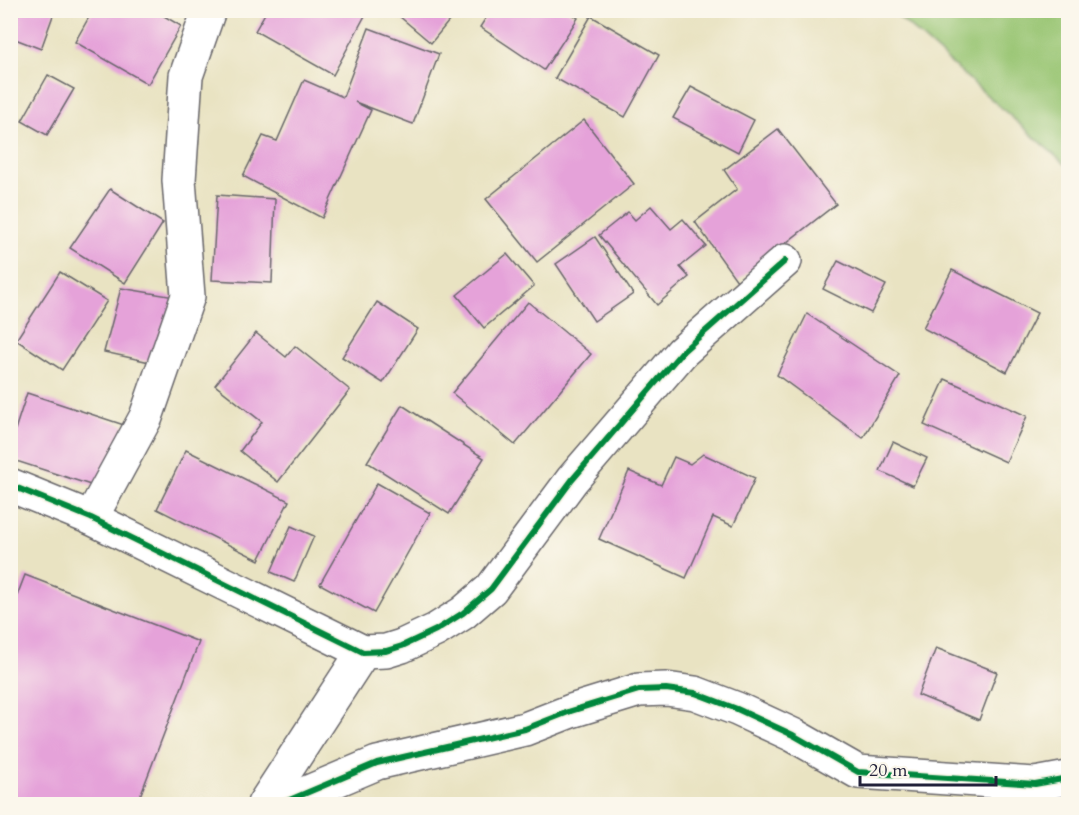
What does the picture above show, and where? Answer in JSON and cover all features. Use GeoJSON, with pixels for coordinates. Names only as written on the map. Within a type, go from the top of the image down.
{"type":"FeatureCollection","features":[{"type":"Feature","properties":{"kind":"street"},"geometry":{"type":"LineString","coordinates":[[91,518],[146,417],[188,296],[179,180],[185,87],[186,76],[209,10]]}},
{"type":"Feature","properties":{"kind":"street"},"geometry":{"type":"LineString","coordinates":[[10,485],[91,518],[363,652],[386,651],[436,630],[463,613],[491,589],[572,480],[682,352],[785,261]]}},
{"type":"Feature","properties":{"kind":"street"},"geometry":{"type":"LineString","coordinates":[[264,804],[363,652]]}},
{"type":"Feature","properties":{"kind":"street"},"geometry":{"type":"LineString","coordinates":[[280,804],[377,763],[525,729],[571,711],[639,690],[666,689],[695,693],[737,709],[794,735],[858,772],[1035,784],[1068,778]]}},
{"type":"Feature","properties":{"kind":"green space"},"geometry":{"type":"Polygon","coordinates":[[[892,11],[1068,11],[1068,167],[892,11]]]}},
{"type":"Feature","properties":{"kind":"building"},"geometry":{"type":"Polygon","coordinates":[[[19,10],[55,10],[41,49],[10,37],[19,10]]]}},
{"type":"Feature","properties":{"kind":"building"},"geometry":{"type":"Polygon","coordinates":[[[93,10],[154,10],[181,26],[148,84],[75,42],[93,10]]]}},
{"type":"Feature","properties":{"kind":"building"},"geometry":{"type":"Polygon","coordinates":[[[267,10],[368,10],[333,75],[255,31],[267,10]]]}},
{"type":"Feature","properties":{"kind":"building"},"geometry":{"type":"Polygon","coordinates":[[[392,10],[458,10],[431,43],[392,10]]]}},
{"type":"Feature","properties":{"kind":"building"},"geometry":{"type":"Polygon","coordinates":[[[491,10],[566,10],[578,18],[544,70],[480,27],[491,10]]]}},
{"type":"Feature","properties":{"kind":"building"},"geometry":{"type":"Polygon","coordinates":[[[591,16],[659,55],[625,117],[555,78],[591,16]]]}},
{"type":"Feature","properties":{"kind":"building"},"geometry":{"type":"Polygon","coordinates":[[[369,28],[439,54],[413,124],[355,102],[371,110],[322,218],[243,176],[263,136],[277,141],[304,80],[343,97],[369,28]]]}},
{"type":"Feature","properties":{"kind":"building"},"geometry":{"type":"Polygon","coordinates":[[[48,75],[74,89],[47,135],[22,121],[48,75]]]}},
{"type":"Feature","properties":{"kind":"building"},"geometry":{"type":"Polygon","coordinates":[[[691,87],[754,120],[738,152],[673,118],[691,87]]]}},
{"type":"Feature","properties":{"kind":"building"},"geometry":{"type":"Polygon","coordinates":[[[584,120],[634,184],[537,262],[486,199],[584,120]]]}},
{"type":"Feature","properties":{"kind":"building"},"geometry":{"type":"Polygon","coordinates":[[[778,129],[836,204],[737,281],[695,222],[737,189],[724,170],[778,129]]]}},
{"type":"Feature","properties":{"kind":"building"},"geometry":{"type":"Polygon","coordinates":[[[110,189],[163,223],[125,283],[70,248],[110,189]]]}},
{"type":"Feature","properties":{"kind":"building"},"geometry":{"type":"Polygon","coordinates":[[[217,195],[275,199],[272,283],[212,280],[217,195]]]}},
{"type":"Feature","properties":{"kind":"building"},"geometry":{"type":"Polygon","coordinates":[[[651,206],[671,229],[683,219],[706,246],[680,267],[689,277],[657,305],[599,235],[628,212],[635,220],[651,206]]]}},
{"type":"Feature","properties":{"kind":"building"},"geometry":{"type":"Polygon","coordinates":[[[595,237],[633,294],[594,321],[556,264],[595,237]]]}},
{"type":"Feature","properties":{"kind":"building"},"geometry":{"type":"Polygon","coordinates":[[[507,254],[534,286],[484,328],[457,295],[507,254]]]}},
{"type":"Feature","properties":{"kind":"building"},"geometry":{"type":"Polygon","coordinates":[[[838,261],[886,285],[871,313],[823,289],[838,261]]]}},
{"type":"Feature","properties":{"kind":"building"},"geometry":{"type":"Polygon","coordinates":[[[952,270],[1037,313],[1007,372],[923,328],[952,270]]]}},
{"type":"Feature","properties":{"kind":"building"},"geometry":{"type":"Polygon","coordinates":[[[60,272],[107,301],[62,370],[16,340],[60,272]]]}},
{"type":"Feature","properties":{"kind":"building"},"geometry":{"type":"Polygon","coordinates":[[[121,288],[175,297],[159,364],[104,352],[121,288]]]}},
{"type":"Feature","properties":{"kind":"building"},"geometry":{"type":"Polygon","coordinates":[[[377,302],[418,329],[383,383],[342,357],[377,302]]]}},
{"type":"Feature","properties":{"kind":"building"},"geometry":{"type":"Polygon","coordinates":[[[528,302],[591,354],[515,445],[452,393],[528,302]]]}},
{"type":"Feature","properties":{"kind":"building"},"geometry":{"type":"Polygon","coordinates":[[[807,314],[900,376],[863,438],[777,375],[807,314]]]}},
{"type":"Feature","properties":{"kind":"building"},"geometry":{"type":"Polygon","coordinates":[[[256,333],[286,357],[295,346],[350,390],[278,482],[240,451],[262,422],[215,385],[256,333]]]}},
{"type":"Feature","properties":{"kind":"building"},"geometry":{"type":"Polygon","coordinates":[[[945,379],[1027,416],[1006,462],[924,425],[945,379]]]}},
{"type":"Feature","properties":{"kind":"building"},"geometry":{"type":"Polygon","coordinates":[[[27,393],[124,425],[103,489],[10,459],[10,445],[27,393]]]}},
{"type":"Feature","properties":{"kind":"building"},"geometry":{"type":"Polygon","coordinates":[[[402,405],[484,458],[449,514],[367,462],[402,405]]]}},
{"type":"Feature","properties":{"kind":"building"},"geometry":{"type":"Polygon","coordinates":[[[893,442],[927,458],[913,486],[880,471],[893,442]]]}},
{"type":"Feature","properties":{"kind":"building"},"geometry":{"type":"Polygon","coordinates":[[[186,450],[289,501],[259,560],[157,509],[186,450]]]}},
{"type":"Feature","properties":{"kind":"building"},"geometry":{"type":"Polygon","coordinates":[[[703,454],[755,478],[733,526],[713,517],[686,578],[599,539],[629,471],[661,485],[674,457],[690,464],[703,454]]]}},
{"type":"Feature","properties":{"kind":"building"},"geometry":{"type":"Polygon","coordinates":[[[377,483],[430,513],[374,613],[320,584],[377,483]]]}},
{"type":"Feature","properties":{"kind":"building"},"geometry":{"type":"Polygon","coordinates":[[[291,526],[314,536],[294,582],[271,572],[291,526]]]}},
{"type":"Feature","properties":{"kind":"building"},"geometry":{"type":"Polygon","coordinates":[[[25,575],[199,642],[137,804],[10,804],[10,614],[25,575]]]}},
{"type":"Feature","properties":{"kind":"building"},"geometry":{"type":"Polygon","coordinates":[[[936,648],[997,672],[979,720],[918,695],[936,648]]]}},
{"type":"Feature","properties":{"kind":"cycle path"},"geometry":{"type":"LineString","coordinates":[[10,485],[91,518],[363,652],[386,651],[436,630],[463,613],[491,589],[572,480],[682,352],[785,261]]}},
{"type":"Feature","properties":{"kind":"cycle path"},"geometry":{"type":"LineString","coordinates":[[280,804],[377,763],[525,729],[571,711],[639,690],[666,689],[695,693],[737,709],[793,735],[858,772],[1035,784],[1068,778]]}}]}
